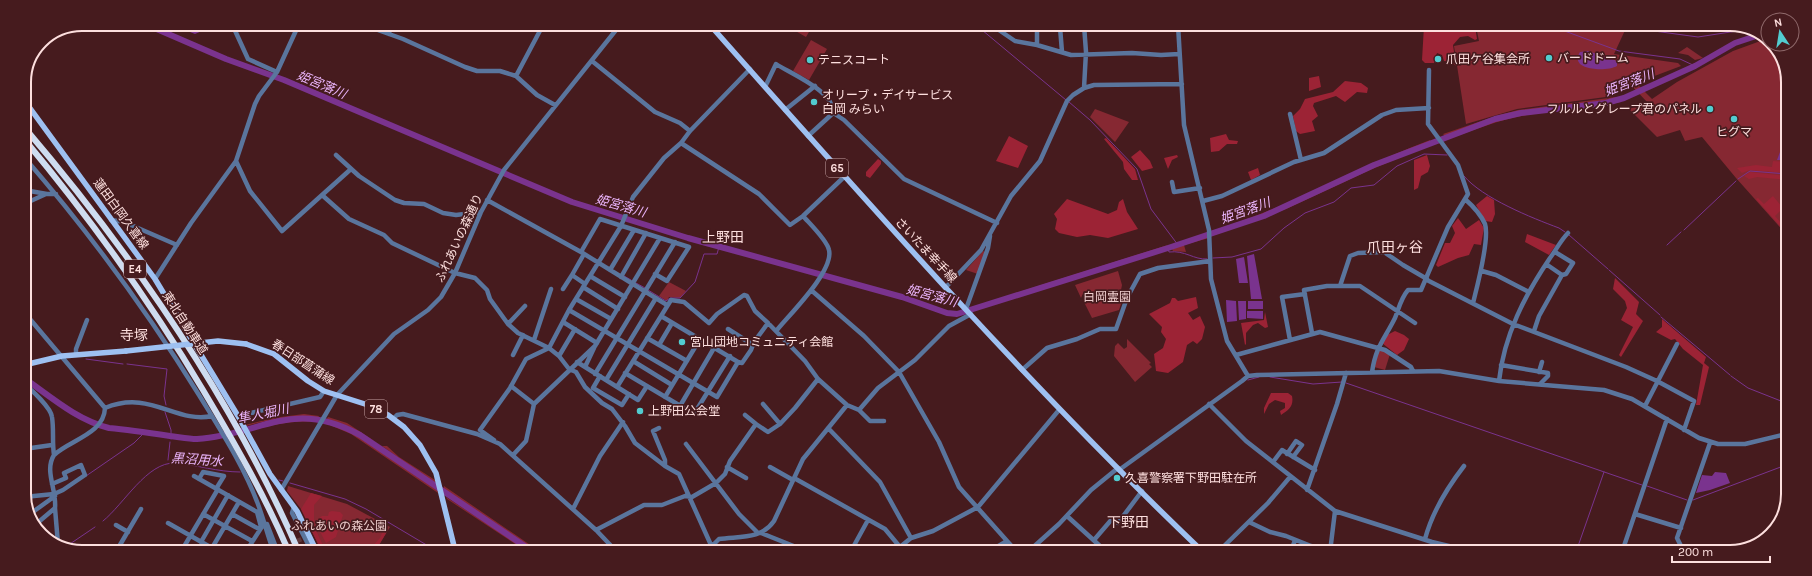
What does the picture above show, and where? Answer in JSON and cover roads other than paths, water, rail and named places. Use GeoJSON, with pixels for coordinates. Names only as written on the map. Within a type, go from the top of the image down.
{"type":"FeatureCollection","features":[{"type":"Feature","properties":{"kind":"highway","name":"東北自動車道"},"geometry":{"type":"LineString","coordinates":[[31,136],[100,222],[151,291],[236,418],[296,545]]}},
{"type":"Feature","properties":{"kind":"highway","name":"東北自動車道"},"geometry":{"type":"LineString","coordinates":[[31,148],[80,208],[128,272],[170,336],[266,502],[286,545]]}},
{"type":"Feature","properties":{"kind":"main road","name":"さいたま幸手線"},"geometry":{"type":"LineString","coordinates":[[715,31],[901,240],[1059,410],[1194,544]]}},
{"type":"Feature","properties":{"kind":"main road","name":"蓮田白岡久喜線"},"geometry":{"type":"LineString","coordinates":[[31,110],[155,279],[236,418]]}},
{"type":"Feature","properties":{"kind":"main road","name":"春日部菖蒲線"},"geometry":{"type":"LineString","coordinates":[[31,363],[62,356],[218,341],[246,344],[274,354],[308,382],[324,391],[368,405],[394,419],[420,445],[432,465],[440,484],[454,545]]}},
{"type":"Feature","properties":{"kind":"main road"},"geometry":{"type":"LineString","coordinates":[[247,440],[280,490],[294,507],[313,545]]}},
{"type":"Feature","properties":{"kind":"street"},"geometry":{"type":"LineString","coordinates":[[235,31],[248,59],[277,72]]}},
{"type":"Feature","properties":{"kind":"street"},"geometry":{"type":"LineString","coordinates":[[155,279],[236,161],[255,104],[277,72],[296,31]]}},
{"type":"Feature","properties":{"kind":"street"},"geometry":{"type":"LineString","coordinates":[[381,31],[471,69],[500,71],[516,76],[537,95],[555,105],[615,31]]}},
{"type":"Feature","properties":{"kind":"street"},"geometry":{"type":"LineString","coordinates":[[516,76],[540,31]]}},
{"type":"Feature","properties":{"kind":"street"},"geometry":{"type":"LineString","coordinates":[[1000,31],[1015,41],[1037,45],[1071,55],[1132,52],[1161,55],[1179,54]]}},
{"type":"Feature","properties":{"kind":"street"},"geometry":{"type":"LineString","coordinates":[[1037,31],[1037,45]]}},
{"type":"Feature","properties":{"kind":"street"},"geometry":{"type":"LineString","coordinates":[[1060,31],[1062,52]]}},
{"type":"Feature","properties":{"kind":"street"},"geometry":{"type":"LineString","coordinates":[[1084,31],[1086,55],[1084,88]]}},
{"type":"Feature","properties":{"kind":"street"},"geometry":{"type":"LineString","coordinates":[[1178,31],[1184,125],[1209,230],[1211,278],[1225,335],[1248,376]]}},
{"type":"Feature","properties":{"kind":"street"},"geometry":{"type":"LineString","coordinates":[[592,61],[656,112],[680,123],[690,131]]}},
{"type":"Feature","properties":{"kind":"street"},"geometry":{"type":"LineString","coordinates":[[765,87],[776,64],[815,86],[832,104],[832,112],[808,136]]}},
{"type":"Feature","properties":{"kind":"street"},"geometry":{"type":"LineString","coordinates":[[610,545],[596,530],[513,455],[480,430],[511,386],[526,359],[549,348],[576,299],[622,225],[633,197],[664,158],[681,143],[690,131],[750,69]]}},
{"type":"Feature","properties":{"kind":"street"},"geometry":{"type":"LineString","coordinates":[[1372,372],[1377,348],[1408,290],[1421,290],[1448,227],[1466,200],[1468,194],[1467,187],[1458,165],[1428,124],[1429,70]]}},
{"type":"Feature","properties":{"kind":"street"},"geometry":{"type":"LineString","coordinates":[[946,287],[974,260],[990,236],[1011,196],[1040,160],[1067,101],[1073,95],[1084,88],[1094,85],[1182,84]]}},
{"type":"Feature","properties":{"kind":"street"},"geometry":{"type":"LineString","coordinates":[[785,110],[815,86]]}},
{"type":"Feature","properties":{"kind":"street","name":"ふれあいの森通り"},"geometry":{"type":"LineString","coordinates":[[280,490],[337,395],[394,334],[434,305],[449,286],[481,212],[500,175],[555,105]]}},
{"type":"Feature","properties":{"kind":"street"},"geometry":{"type":"LineString","coordinates":[[1203,201],[1222,196],[1301,160],[1324,153],[1382,115],[1396,110],[1429,108]]}},
{"type":"Feature","properties":{"kind":"street"},"geometry":{"type":"LineString","coordinates":[[832,112],[844,120],[904,179],[997,223]]}},
{"type":"Feature","properties":{"kind":"street"},"geometry":{"type":"LineString","coordinates":[[1290,114],[1301,160]]}},
{"type":"Feature","properties":{"kind":"street"},"geometry":{"type":"LineString","coordinates":[[681,143],[759,194],[786,223],[793,224],[844,177]]}},
{"type":"Feature","properties":{"kind":"street"},"geometry":{"type":"LineString","coordinates":[[336,155],[370,184],[399,202],[424,204],[443,213],[456,214],[481,212]]}},
{"type":"Feature","properties":{"kind":"street"},"geometry":{"type":"LineString","coordinates":[[236,161],[250,191],[282,231],[351,169]]}},
{"type":"Feature","properties":{"kind":"street"},"geometry":{"type":"LineString","coordinates":[[31,165],[56,194],[134,295],[212,416],[220,423]]}},
{"type":"Feature","properties":{"kind":"street"},"geometry":{"type":"LineString","coordinates":[[1172,182],[1174,192],[1200,188]]}},
{"type":"Feature","properties":{"kind":"street"},"geometry":{"type":"LineString","coordinates":[[31,191],[56,194]]}},
{"type":"Feature","properties":{"kind":"street"},"geometry":{"type":"LineString","coordinates":[[31,201],[47,194]]}},
{"type":"Feature","properties":{"kind":"street"},"geometry":{"type":"LineString","coordinates":[[322,195],[349,219],[384,235],[392,243],[455,273],[475,278],[480,282],[487,290],[497,310],[508,324],[523,336],[549,348],[559,356],[570,369],[576,372],[585,387],[602,403],[612,409],[623,422],[635,444],[665,466],[679,474],[711,545],[719,539],[746,538],[768,530],[774,521],[803,459],[847,405]]}},
{"type":"Feature","properties":{"kind":"street"},"geometry":{"type":"LineString","coordinates":[[487,200],[582,253],[667,305]]}},
{"type":"Feature","properties":{"kind":"street"},"geometry":{"type":"LineString","coordinates":[[1466,200],[1477,209],[1486,229],[1482,271],[1472,303]]}},
{"type":"Feature","properties":{"kind":"street"},"geometry":{"type":"LineString","coordinates":[[777,330],[820,281],[829,249],[803,216]]}},
{"type":"Feature","properties":{"kind":"street"},"geometry":{"type":"LineString","coordinates":[[563,290],[600,219],[689,247],[667,281],[655,274]]}},
{"type":"Feature","properties":{"kind":"street"},"geometry":{"type":"LineString","coordinates":[[111,220],[124,222],[177,245]]}},
{"type":"Feature","properties":{"kind":"street"},"geometry":{"type":"LineString","coordinates":[[610,270],[634,230]]}},
{"type":"Feature","properties":{"kind":"street"},"geometry":{"type":"LineString","coordinates":[[1499,381],[1501,365],[1513,324],[1529,292],[1546,264],[1568,233]]}},
{"type":"Feature","properties":{"kind":"street"},"geometry":{"type":"LineString","coordinates":[[621,277],[646,234]]}},
{"type":"Feature","properties":{"kind":"street"},"geometry":{"type":"LineString","coordinates":[[859,410],[878,388],[930,346],[949,326],[968,311],[988,248],[990,236]]}},
{"type":"Feature","properties":{"kind":"street"},"geometry":{"type":"LineString","coordinates":[[585,367],[604,330],[660,238]]}},
{"type":"Feature","properties":{"kind":"street"},"geometry":{"type":"LineString","coordinates":[[629,394],[622,406],[593,388],[616,337],[675,242]]}},
{"type":"Feature","properties":{"kind":"street"},"geometry":{"type":"LineString","coordinates":[[1340,286],[1350,256],[1358,253],[1384,252],[1427,279],[1513,324],[1534,331],[1657,381],[1694,401],[1684,430]]}},
{"type":"Feature","properties":{"kind":"street"},"geometry":{"type":"LineString","coordinates":[[1534,331],[1539,316],[1562,275],[1566,274],[1573,264],[1554,252]]}},
{"type":"Feature","properties":{"kind":"street"},"geometry":{"type":"LineString","coordinates":[[1022,370],[1047,348],[1077,339],[1100,329],[1116,329],[1127,298],[1140,274],[1158,268],[1210,261]]}},
{"type":"Feature","properties":{"kind":"street"},"geometry":{"type":"LineString","coordinates":[[1546,264],[1562,275]]}},
{"type":"Feature","properties":{"kind":"street"},"geometry":{"type":"LineString","coordinates":[[1482,271],[1496,275],[1529,292]]}},
{"type":"Feature","properties":{"kind":"street"},"geometry":{"type":"LineString","coordinates":[[572,275],[584,286],[618,309]]}},
{"type":"Feature","properties":{"kind":"street"},"geometry":{"type":"LineString","coordinates":[[590,276],[625,297]]}},
{"type":"Feature","properties":{"kind":"street"},"geometry":{"type":"LineString","coordinates":[[1312,333],[1304,290],[1340,286],[1363,288],[1415,323]]}},
{"type":"Feature","properties":{"kind":"street"},"geometry":{"type":"LineString","coordinates":[[534,340],[551,289]]}},
{"type":"Feature","properties":{"kind":"street"},"geometry":{"type":"LineString","coordinates":[[811,290],[864,336],[899,372],[939,442],[956,482],[1011,545]]}},
{"type":"Feature","properties":{"kind":"street"},"geometry":{"type":"LineString","coordinates":[[1290,340],[1282,297],[1305,294]]}},
{"type":"Feature","properties":{"kind":"street"},"geometry":{"type":"LineString","coordinates":[[617,387],[671,300],[684,302],[709,323],[717,314],[744,295],[747,296],[755,311],[777,330],[805,361],[818,379],[847,405],[859,410],[870,421],[884,421]]}},
{"type":"Feature","properties":{"kind":"street"},"geometry":{"type":"LineString","coordinates":[[606,380],[656,298]]}},
{"type":"Feature","properties":{"kind":"street"},"geometry":{"type":"LineString","coordinates":[[576,299],[611,319]]}},
{"type":"Feature","properties":{"kind":"street"},"geometry":{"type":"LineString","coordinates":[[508,324],[525,306]]}},
{"type":"Feature","properties":{"kind":"street"},"geometry":{"type":"LineString","coordinates":[[570,310],[717,396],[738,362]]}},
{"type":"Feature","properties":{"kind":"street"},"geometry":{"type":"LineString","coordinates":[[661,316],[742,363],[768,323]]}},
{"type":"Feature","properties":{"kind":"street"},"geometry":{"type":"LineString","coordinates":[[31,320],[105,408]]}},
{"type":"Feature","properties":{"kind":"street"},"geometry":{"type":"LineString","coordinates":[[76,355],[76,349],[87,320]]}},
{"type":"Feature","properties":{"kind":"street"},"geometry":{"type":"LineString","coordinates":[[563,322],[596,345]]}},
{"type":"Feature","properties":{"kind":"street"},"geometry":{"type":"LineString","coordinates":[[659,345],[672,323]]}},
{"type":"Feature","properties":{"kind":"street"},"geometry":{"type":"LineString","coordinates":[[559,356],[574,329]]}},
{"type":"Feature","properties":{"kind":"street"},"geometry":{"type":"LineString","coordinates":[[728,329],[753,345]]}},
{"type":"Feature","properties":{"kind":"street"},"geometry":{"type":"LineString","coordinates":[[1236,355],[1312,333],[1327,333],[1385,350],[1411,367],[1413,371]]}},
{"type":"Feature","properties":{"kind":"street"},"geometry":{"type":"LineString","coordinates":[[513,355],[523,336]]}},
{"type":"Feature","properties":{"kind":"street"},"geometry":{"type":"LineString","coordinates":[[647,338],[687,361]]}},
{"type":"Feature","properties":{"kind":"street"},"geometry":{"type":"LineString","coordinates":[[665,397],[700,339]]}},
{"type":"Feature","properties":{"kind":"street"},"geometry":{"type":"LineString","coordinates":[[1645,406],[1677,344]]}},
{"type":"Feature","properties":{"kind":"street"},"geometry":{"type":"LineString","coordinates":[[513,455],[526,441],[534,404],[596,345]]}},
{"type":"Feature","properties":{"kind":"street"},"geometry":{"type":"LineString","coordinates":[[680,406],[714,348]]}},
{"type":"Feature","properties":{"kind":"street"},"geometry":{"type":"LineString","coordinates":[[625,373],[694,414],[730,356]]}},
{"type":"Feature","properties":{"kind":"street"},"geometry":{"type":"LineString","coordinates":[[633,361],[672,385]]}},
{"type":"Feature","properties":{"kind":"street"},"geometry":{"type":"LineString","coordinates":[[577,362],[638,400],[647,386]]}},
{"type":"Feature","properties":{"kind":"street"},"geometry":{"type":"LineString","coordinates":[[1539,372],[1542,362]]}},
{"type":"Feature","properties":{"kind":"street"},"geometry":{"type":"LineString","coordinates":[[1501,365],[1548,373],[1548,376],[1540,384]]}},
{"type":"Feature","properties":{"kind":"street"},"geometry":{"type":"LineString","coordinates":[[1036,545],[1067,516],[1091,490],[1248,376],[1277,374],[1440,371],[1499,381],[1604,390],[1626,397],[1645,406],[1684,430],[1710,443],[1737,445],[1781,435]]}},
{"type":"Feature","properties":{"kind":"street"},"geometry":{"type":"LineString","coordinates":[[1307,490],[1315,470],[1346,373]]}},
{"type":"Feature","properties":{"kind":"street"},"geometry":{"type":"LineString","coordinates":[[745,415],[768,432],[780,424],[818,379]]}},
{"type":"Feature","properties":{"kind":"street"},"geometry":{"type":"LineString","coordinates":[[511,386],[534,404]]}},
{"type":"Feature","properties":{"kind":"street"},"geometry":{"type":"LineString","coordinates":[[31,389],[52,415],[52,445],[54,455],[50,467],[55,495],[57,538]]}},
{"type":"Feature","properties":{"kind":"street"},"geometry":{"type":"LineString","coordinates":[[236,418],[320,397],[324,391]]}},
{"type":"Feature","properties":{"kind":"street"},"geometry":{"type":"LineString","coordinates":[[105,408],[122,403],[138,402],[192,416],[212,416]]}},
{"type":"Feature","properties":{"kind":"street"},"geometry":{"type":"LineString","coordinates":[[763,404],[780,424]]}},
{"type":"Feature","properties":{"kind":"street"},"geometry":{"type":"LineString","coordinates":[[1209,404],[1246,441],[1335,511],[1425,540],[1445,545]]}},
{"type":"Feature","properties":{"kind":"street"},"geometry":{"type":"LineString","coordinates":[[54,455],[96,427],[102,420],[105,408]]}},
{"type":"Feature","properties":{"kind":"street"},"geometry":{"type":"LineString","coordinates":[[904,545],[912,538],[934,532],[978,507],[1059,410]]}},
{"type":"Feature","properties":{"kind":"street"},"geometry":{"type":"LineString","coordinates":[[394,419],[397,415],[404,414],[494,440]]}},
{"type":"Feature","properties":{"kind":"street"},"geometry":{"type":"LineString","coordinates":[[1624,545],[1668,419]]}},
{"type":"Feature","properties":{"kind":"street"},"geometry":{"type":"LineString","coordinates":[[573,509],[600,456],[623,422]]}},
{"type":"Feature","properties":{"kind":"street"},"geometry":{"type":"LineString","coordinates":[[596,530],[644,505],[662,505],[692,497],[716,483],[725,474],[756,424]]}},
{"type":"Feature","properties":{"kind":"street"},"geometry":{"type":"LineString","coordinates":[[659,428],[653,431],[665,460],[665,466]]}},
{"type":"Feature","properties":{"kind":"street"},"geometry":{"type":"LineString","coordinates":[[828,428],[880,482],[912,538]]}},
{"type":"Feature","properties":{"kind":"street"},"geometry":{"type":"LineString","coordinates":[[1287,454],[1296,441],[1302,445],[1293,457]]}},
{"type":"Feature","properties":{"kind":"street"},"geometry":{"type":"LineString","coordinates":[[1681,545],[1678,538],[1710,443]]}},
{"type":"Feature","properties":{"kind":"street"},"geometry":{"type":"LineString","coordinates":[[232,444],[259,507],[263,526],[250,545]]}},
{"type":"Feature","properties":{"kind":"street"},"geometry":{"type":"LineString","coordinates":[[686,444],[739,514],[759,533],[784,545]]}},
{"type":"Feature","properties":{"kind":"street"},"geometry":{"type":"LineString","coordinates":[[31,448],[52,445]]}},
{"type":"Feature","properties":{"kind":"street"},"geometry":{"type":"LineString","coordinates":[[1273,462],[1282,450],[1315,470]]}},
{"type":"Feature","properties":{"kind":"street"},"geometry":{"type":"LineString","coordinates":[[34,511],[85,475],[81,465],[64,473],[66,478],[52,484]]}},
{"type":"Feature","properties":{"kind":"street"},"geometry":{"type":"LineString","coordinates":[[1425,540],[1429,524],[1437,508],[1464,466]]}},
{"type":"Feature","properties":{"kind":"street"},"geometry":{"type":"LineString","coordinates":[[728,467],[746,478]]}},
{"type":"Feature","properties":{"kind":"street"},"geometry":{"type":"LineString","coordinates":[[770,467],[885,530],[897,545]]}},
{"type":"Feature","properties":{"kind":"street"},"geometry":{"type":"LineString","coordinates":[[185,545],[204,514],[217,489],[224,476],[203,472],[196,477],[217,489],[228,496],[257,512],[273,545]]}},
{"type":"Feature","properties":{"kind":"street"},"geometry":{"type":"LineString","coordinates":[[1225,545],[1249,522],[1290,477]]}},
{"type":"Feature","properties":{"kind":"street"},"geometry":{"type":"LineString","coordinates":[[1094,540],[1112,519],[1118,523],[1142,491]]}},
{"type":"Feature","properties":{"kind":"street"},"geometry":{"type":"LineString","coordinates":[[31,497],[55,495]]}},
{"type":"Feature","properties":{"kind":"street"},"geometry":{"type":"LineString","coordinates":[[201,542],[228,496]]}},
{"type":"Feature","properties":{"kind":"street"},"geometry":{"type":"LineString","coordinates":[[214,545],[239,502]]}},
{"type":"Feature","properties":{"kind":"street"},"geometry":{"type":"LineString","coordinates":[[294,507],[292,513],[308,545]]}},
{"type":"Feature","properties":{"kind":"street"},"geometry":{"type":"LineString","coordinates":[[39,521],[55,508]]}},
{"type":"Feature","properties":{"kind":"street"},"geometry":{"type":"LineString","coordinates":[[120,545],[141,509]]}},
{"type":"Feature","properties":{"kind":"street"},"geometry":{"type":"LineString","coordinates":[[1331,545],[1335,511]]}},
{"type":"Feature","properties":{"kind":"street"},"geometry":{"type":"LineString","coordinates":[[204,514],[252,541]]}},
{"type":"Feature","properties":{"kind":"street"},"geometry":{"type":"LineString","coordinates":[[232,514],[263,526]]}},
{"type":"Feature","properties":{"kind":"street"},"geometry":{"type":"LineString","coordinates":[[1635,514],[1681,528]]}},
{"type":"Feature","properties":{"kind":"street"},"geometry":{"type":"LineString","coordinates":[[1067,516],[1099,545]]}},
{"type":"Feature","properties":{"kind":"street"},"geometry":{"type":"LineString","coordinates":[[854,545],[868,520]]}},
{"type":"Feature","properties":{"kind":"street"},"geometry":{"type":"LineString","coordinates":[[1249,522],[1270,532],[1308,545]]}},
{"type":"Feature","properties":{"kind":"street"},"geometry":{"type":"LineString","coordinates":[[168,523],[206,545]]}},
{"type":"Feature","properties":{"kind":"street"},"geometry":{"type":"LineString","coordinates":[[116,525],[128,532]]}},
{"type":"Feature","properties":{"kind":"street"},"geometry":{"type":"LineString","coordinates":[[1294,545],[1295,540]]}},
{"type":"Feature","properties":{"kind":"street"},"geometry":{"type":"LineString","coordinates":[[1000,545],[1007,541]]}},
{"type":"Feature","properties":{"kind":"waterway","name":"姫宮落川"},"geometry":{"type":"LineString","coordinates":[[161,31],[226,59],[284,80],[572,202],[688,238],[902,297],[947,313],[957,314],[1168,248],[1264,216],[1374,165],[1495,119],[1521,113],[1606,103],[1624,98],[1695,66],[1735,43],[1753,37]]}},
{"type":"Feature","properties":{"kind":"waterway"},"geometry":{"type":"LineString","coordinates":[[983,31],[1066,100]]}},
{"type":"Feature","properties":{"kind":"waterway"},"geometry":{"type":"LineString","coordinates":[[1565,31],[1619,51],[1680,59],[1695,66]]}},
{"type":"Feature","properties":{"kind":"waterway"},"geometry":{"type":"LineString","coordinates":[[1654,31],[1698,37],[1736,31]]}},
{"type":"Feature","properties":{"kind":"waterway"},"geometry":{"type":"LineString","coordinates":[[1069,102],[1090,120],[1137,169],[1151,209],[1178,245]]}},
{"type":"Feature","properties":{"kind":"waterway"},"geometry":{"type":"LineString","coordinates":[[1213,258],[1232,257],[1261,249],[1284,228],[1305,213],[1334,202],[1351,188],[1374,185],[1397,166],[1424,154],[1447,155]]}},
{"type":"Feature","properties":{"kind":"waterway"},"geometry":{"type":"LineString","coordinates":[[1738,179],[1750,171],[1781,174]]}},
{"type":"Feature","properties":{"kind":"waterway"},"geometry":{"type":"LineString","coordinates":[[1464,176],[1472,184],[1495,199],[1565,232]]}},
{"type":"Feature","properties":{"kind":"waterway"},"geometry":{"type":"LineString","coordinates":[[1684,230],[1736,181]]}},
{"type":"Feature","properties":{"kind":"waterway"},"geometry":{"type":"LineString","coordinates":[[1667,245],[1681,232]]}},
{"type":"Feature","properties":{"kind":"waterway"},"geometry":{"type":"LineString","coordinates":[[1569,235],[1608,269]]}},
{"type":"Feature","properties":{"kind":"waterway"},"geometry":{"type":"LineString","coordinates":[[648,290],[666,301],[670,298],[680,298],[695,282],[704,254],[717,254],[719,247]]}},
{"type":"Feature","properties":{"kind":"waterway"},"geometry":{"type":"LineString","coordinates":[[1168,248],[1169,252],[1180,252],[1198,258],[1207,259]]}},
{"type":"Feature","properties":{"kind":"waterway"},"geometry":{"type":"LineString","coordinates":[[1609,270],[1660,315]]}},
{"type":"Feature","properties":{"kind":"waterway"},"geometry":{"type":"LineString","coordinates":[[624,276],[631,280]]}},
{"type":"Feature","properties":{"kind":"waterway"},"geometry":{"type":"LineString","coordinates":[[636,283],[645,288]]}},
{"type":"Feature","properties":{"kind":"waterway"},"geometry":{"type":"LineString","coordinates":[[1661,317],[1730,375]]}},
{"type":"Feature","properties":{"kind":"waterway"},"geometry":{"type":"LineString","coordinates":[[86,359],[123,364]]}},
{"type":"Feature","properties":{"kind":"waterway"},"geometry":{"type":"LineString","coordinates":[[127,364],[167,369],[164,396],[166,405]]}},
{"type":"Feature","properties":{"kind":"waterway"},"geometry":{"type":"LineString","coordinates":[[1731,376],[1748,388],[1781,401]]}},
{"type":"Feature","properties":{"kind":"waterway"},"geometry":{"type":"LineString","coordinates":[[1248,380],[1259,377]]}},
{"type":"Feature","properties":{"kind":"waterway"},"geometry":{"type":"LineString","coordinates":[[1270,377],[1313,384],[1342,382]]}},
{"type":"Feature","properties":{"kind":"waterway","name":"隼人堀川"},"geometry":{"type":"LineString","coordinates":[[31,383],[75,414],[109,428],[197,439],[220,436],[278,421],[296,419],[315,419],[336,424],[360,435],[523,545]]}},
{"type":"Feature","properties":{"kind":"waterway"},"geometry":{"type":"LineString","coordinates":[[1346,383],[1642,485]]}},
{"type":"Feature","properties":{"kind":"waterway"},"geometry":{"type":"LineString","coordinates":[[165,412],[171,430],[171,439]]}},
{"type":"Feature","properties":{"kind":"waterway"},"geometry":{"type":"LineString","coordinates":[[86,476],[134,443],[144,433]]}},
{"type":"Feature","properties":{"kind":"waterway"},"geometry":{"type":"LineString","coordinates":[[168,460],[170,442]]}},
{"type":"Feature","properties":{"kind":"waterway","name":"黒沼用水"},"geometry":{"type":"LineString","coordinates":[[103,521],[145,476],[155,469],[165,465],[175,463],[224,471],[240,472]]}},
{"type":"Feature","properties":{"kind":"waterway"},"geometry":{"type":"LineString","coordinates":[[1693,500],[1781,467]]}},
{"type":"Feature","properties":{"kind":"waterway"},"geometry":{"type":"LineString","coordinates":[[1578,545],[1604,472]]}},
{"type":"Feature","properties":{"kind":"waterway","name":"黒沼用水"},"geometry":{"type":"LineString","coordinates":[[279,480],[283,481]]}},
{"type":"Feature","properties":{"kind":"waterway","name":"黒沼用水"},"geometry":{"type":"LineString","coordinates":[[290,483],[345,499],[366,509],[427,545]]}},
{"type":"Feature","properties":{"kind":"waterway"},"geometry":{"type":"LineString","coordinates":[[1647,486],[1687,500]]}},
{"type":"Feature","properties":{"kind":"waterway","name":"黒沼用水"},"geometry":{"type":"LineString","coordinates":[[71,543],[95,527]]}},
{"type":"Feature","properties":{"kind":"tunnel"},"geometry":{"type":"LineString","coordinates":[[287,545],[302,539]]}},
{"type":"Feature","properties":{"kind":"place","name":"バードドーム"},"geometry":{"type":"Point","coordinates":[1549,58]}},
{"type":"Feature","properties":{"kind":"place","name":"爪田ケ谷集会所"},"geometry":{"type":"Point","coordinates":[1438,59]}},
{"type":"Feature","properties":{"kind":"place","name":"テニスコート"},"geometry":{"type":"Point","coordinates":[810,60]}},
{"type":"Feature","properties":{"kind":"place","name":"オリーブ・デイサービス 白岡 みらい"},"geometry":{"type":"Point","coordinates":[814,102]}},
{"type":"Feature","properties":{"kind":"place","name":"フルルとグレープ君のパネル"},"geometry":{"type":"Point","coordinates":[1710,109]}},
{"type":"Feature","properties":{"kind":"place","name":"ヒグマ"},"geometry":{"type":"Point","coordinates":[1734,119]}},
{"type":"Feature","properties":{"kind":"place","name":"宮山団地コミュニティ会館"},"geometry":{"type":"Point","coordinates":[682,342]}},
{"type":"Feature","properties":{"kind":"place","name":"上野田公会堂"},"geometry":{"type":"Point","coordinates":[640,411]}},
{"type":"Feature","properties":{"kind":"place","name":"久喜警察署下野田駐在所"},"geometry":{"type":"Point","coordinates":[1117,478]}},
{"type":"Feature","properties":{"kind":"district","name":"上野田"},"geometry":{"type":"Point","coordinates":[723,237]}},
{"type":"Feature","properties":{"kind":"district","name":"爪田ヶ谷"},"geometry":{"type":"Point","coordinates":[1395,247]}},
{"type":"Feature","properties":{"kind":"district","name":"寺塚"},"geometry":{"type":"Point","coordinates":[134,335]}},
{"type":"Feature","properties":{"kind":"district","name":"下野田"},"geometry":{"type":"Point","coordinates":[1128,522]}},
{"type":"Feature","properties":{"kind":"park label","name":"白岡霊園"},"geometry":{"type":"Point","coordinates":[1107,297]}},
{"type":"Feature","properties":{"kind":"park label","name":"ふれあいの森公園"},"geometry":{"type":"Point","coordinates":[339,526]}}]}
